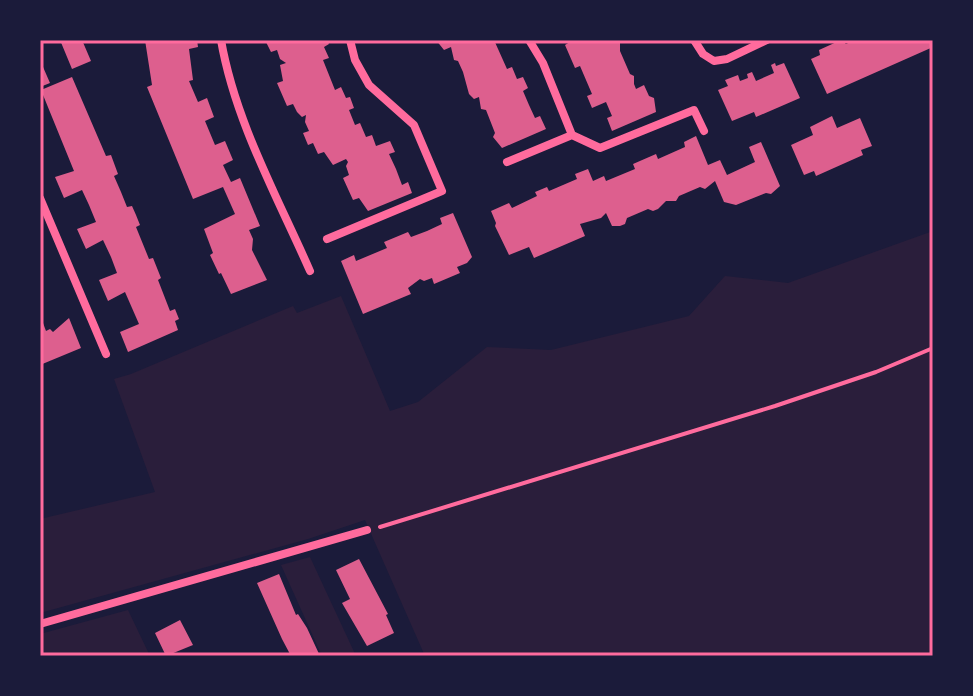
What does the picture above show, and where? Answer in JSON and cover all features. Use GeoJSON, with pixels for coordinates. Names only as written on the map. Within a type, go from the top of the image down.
{"type":"FeatureCollection","features":[{"type":"Feature","properties":{"kind":"street"},"geometry":{"type":"LineString","coordinates":[[221,40],[228,79],[241,113],[310,271]]}},
{"type":"Feature","properties":{"kind":"street"},"geometry":{"type":"LineString","coordinates":[[327,239],[442,191],[414,125],[369,85],[355,60],[350,40]]}},
{"type":"Feature","properties":{"kind":"street"},"geometry":{"type":"LineString","coordinates":[[529,40],[543,63],[572,135],[600,148],[694,110],[704,131]]}},
{"type":"Feature","properties":{"kind":"street"},"geometry":{"type":"LineString","coordinates":[[694,40],[703,54],[714,61],[727,59],[767,40]]}},
{"type":"Feature","properties":{"kind":"street"},"geometry":{"type":"LineString","coordinates":[[507,162],[572,135]]}},
{"type":"Feature","properties":{"kind":"street"},"geometry":{"type":"LineString","coordinates":[[40,198],[106,354]]}},
{"type":"Feature","properties":{"kind":"street"},"geometry":{"type":"LineString","coordinates":[[40,624],[367,530]]}},
{"type":"Feature","properties":{"kind":"path"},"geometry":{"type":"LineString","coordinates":[[367,530],[775,406],[876,372],[933,348]]}},
{"type":"Feature","properties":{"kind":"shaded area"},"geometry":{"type":"Polygon","coordinates":[[[933,231],[933,656],[425,656],[365,520],[308,539],[40,613],[40,519],[155,492],[114,379],[293,306],[297,313],[341,296],[390,411],[418,402],[487,347],[551,350],[689,316],[725,276],[788,283],[933,231]]]}},
{"type":"Feature","properties":{"kind":"shaded area"},"geometry":{"type":"Polygon","coordinates":[[[310,557],[356,656],[322,656],[281,565],[310,557]]]}},
{"type":"Feature","properties":{"kind":"shaded area"},"geometry":{"type":"Polygon","coordinates":[[[128,610],[150,656],[40,656],[40,634],[128,610]]]}},
{"type":"Feature","properties":{"kind":"building"},"geometry":{"type":"Polygon","coordinates":[[[60,40],[82,40],[91,61],[72,69],[60,40]]]}},
{"type":"Feature","properties":{"kind":"building"},"geometry":{"type":"Polygon","coordinates":[[[145,40],[197,40],[198,47],[189,49],[193,80],[189,81],[198,102],[207,98],[214,117],[205,121],[215,145],[225,141],[233,160],[223,165],[231,182],[240,178],[260,226],[249,230],[253,239],[252,250],[267,280],[231,294],[219,274],[210,255],[213,253],[204,229],[235,214],[223,187],[193,199],[147,87],[152,85],[145,40]]]}},
{"type":"Feature","properties":{"kind":"building"},"geometry":{"type":"Polygon","coordinates":[[[265,40],[327,40],[329,44],[324,47],[329,58],[323,60],[335,90],[341,87],[346,98],[350,97],[354,108],[349,110],[355,125],[360,123],[366,137],[372,135],[376,146],[390,141],[395,152],[389,154],[402,185],[408,182],[412,193],[368,211],[359,198],[353,200],[343,178],[349,175],[348,162],[346,159],[333,165],[324,152],[318,154],[313,143],[308,145],[303,133],[309,131],[306,115],[302,117],[293,104],[287,106],[277,83],[283,81],[280,65],[286,63],[280,59],[277,50],[271,52],[265,40]]]}},
{"type":"Feature","properties":{"kind":"building"},"geometry":{"type":"Polygon","coordinates":[[[436,40],[494,40],[507,69],[512,67],[517,79],[523,77],[528,88],[523,91],[529,105],[535,118],[540,116],[546,129],[502,148],[493,137],[495,133],[486,110],[481,109],[479,97],[474,99],[469,94],[451,47],[444,50],[436,40]]]}},
{"type":"Feature","properties":{"kind":"building"},"geometry":{"type":"Polygon","coordinates":[[[569,40],[620,42],[620,51],[630,74],[634,76],[636,89],[644,85],[649,96],[654,98],[656,112],[612,131],[607,118],[612,116],[606,102],[592,108],[587,96],[592,94],[580,66],[575,68],[565,45],[569,40]]]}},
{"type":"Feature","properties":{"kind":"building"},"geometry":{"type":"Polygon","coordinates":[[[841,40],[846,44],[855,40],[933,40],[933,47],[827,94],[811,59],[820,55],[819,50],[841,40]]]}},
{"type":"Feature","properties":{"kind":"building"},"geometry":{"type":"Polygon","coordinates":[[[40,60],[50,83],[40,87],[40,60]]]}},
{"type":"Feature","properties":{"kind":"building"},"geometry":{"type":"Polygon","coordinates":[[[775,63],[776,66],[784,63],[800,98],[756,117],[754,112],[732,121],[718,90],[728,86],[725,80],[738,75],[740,81],[752,72],[756,81],[774,73],[771,65],[775,63]]]}},
{"type":"Feature","properties":{"kind":"building"},"geometry":{"type":"Polygon","coordinates":[[[72,77],[106,156],[111,155],[118,174],[114,176],[127,207],[132,206],[136,215],[140,225],[136,227],[149,259],[153,258],[170,311],[175,309],[179,319],[175,321],[178,330],[128,352],[120,332],[139,324],[125,292],[108,301],[99,280],[117,273],[103,240],[86,249],[77,229],[96,222],[82,190],[64,198],[55,177],[74,171],[41,90],[72,77]]]}},
{"type":"Feature","properties":{"kind":"building"},"geometry":{"type":"Polygon","coordinates":[[[832,116],[837,128],[860,118],[872,146],[861,150],[863,155],[816,176],[814,171],[804,175],[791,145],[813,135],[810,127],[832,116]]]}},
{"type":"Feature","properties":{"kind":"building"},"geometry":{"type":"Polygon","coordinates":[[[696,136],[708,165],[720,160],[727,175],[755,162],[749,147],[761,142],[780,186],[771,194],[766,193],[736,205],[724,202],[715,181],[705,189],[700,187],[679,196],[676,201],[666,201],[658,209],[648,209],[627,218],[625,224],[620,226],[612,226],[606,213],[601,218],[580,224],[585,236],[534,258],[529,247],[509,255],[491,211],[509,203],[512,208],[537,196],[535,192],[547,187],[549,191],[577,179],[575,174],[588,169],[593,181],[604,176],[606,181],[635,169],[633,164],[656,154],[658,159],[685,147],[684,142],[696,136]]]}},
{"type":"Feature","properties":{"kind":"building"},"geometry":{"type":"Polygon","coordinates":[[[453,213],[472,257],[457,267],[460,273],[434,284],[432,278],[420,279],[408,288],[411,294],[363,314],[341,261],[354,255],[356,261],[387,248],[384,242],[408,232],[411,237],[427,231],[442,224],[440,218],[453,213]]]}},
{"type":"Feature","properties":{"kind":"building"},"geometry":{"type":"Polygon","coordinates":[[[40,315],[46,331],[50,329],[53,332],[69,318],[81,348],[40,365],[40,315]]]}},
{"type":"Feature","properties":{"kind":"building"},"geometry":{"type":"Polygon","coordinates":[[[359,559],[388,614],[394,633],[367,646],[342,603],[350,599],[336,570],[359,559]]]}},
{"type":"Feature","properties":{"kind":"building"},"geometry":{"type":"Polygon","coordinates":[[[279,574],[296,615],[307,628],[320,656],[291,656],[282,639],[257,583],[279,574]]]}},
{"type":"Feature","properties":{"kind":"building"},"geometry":{"type":"Polygon","coordinates":[[[180,620],[193,645],[166,656],[155,633],[180,620]]]}}]}
